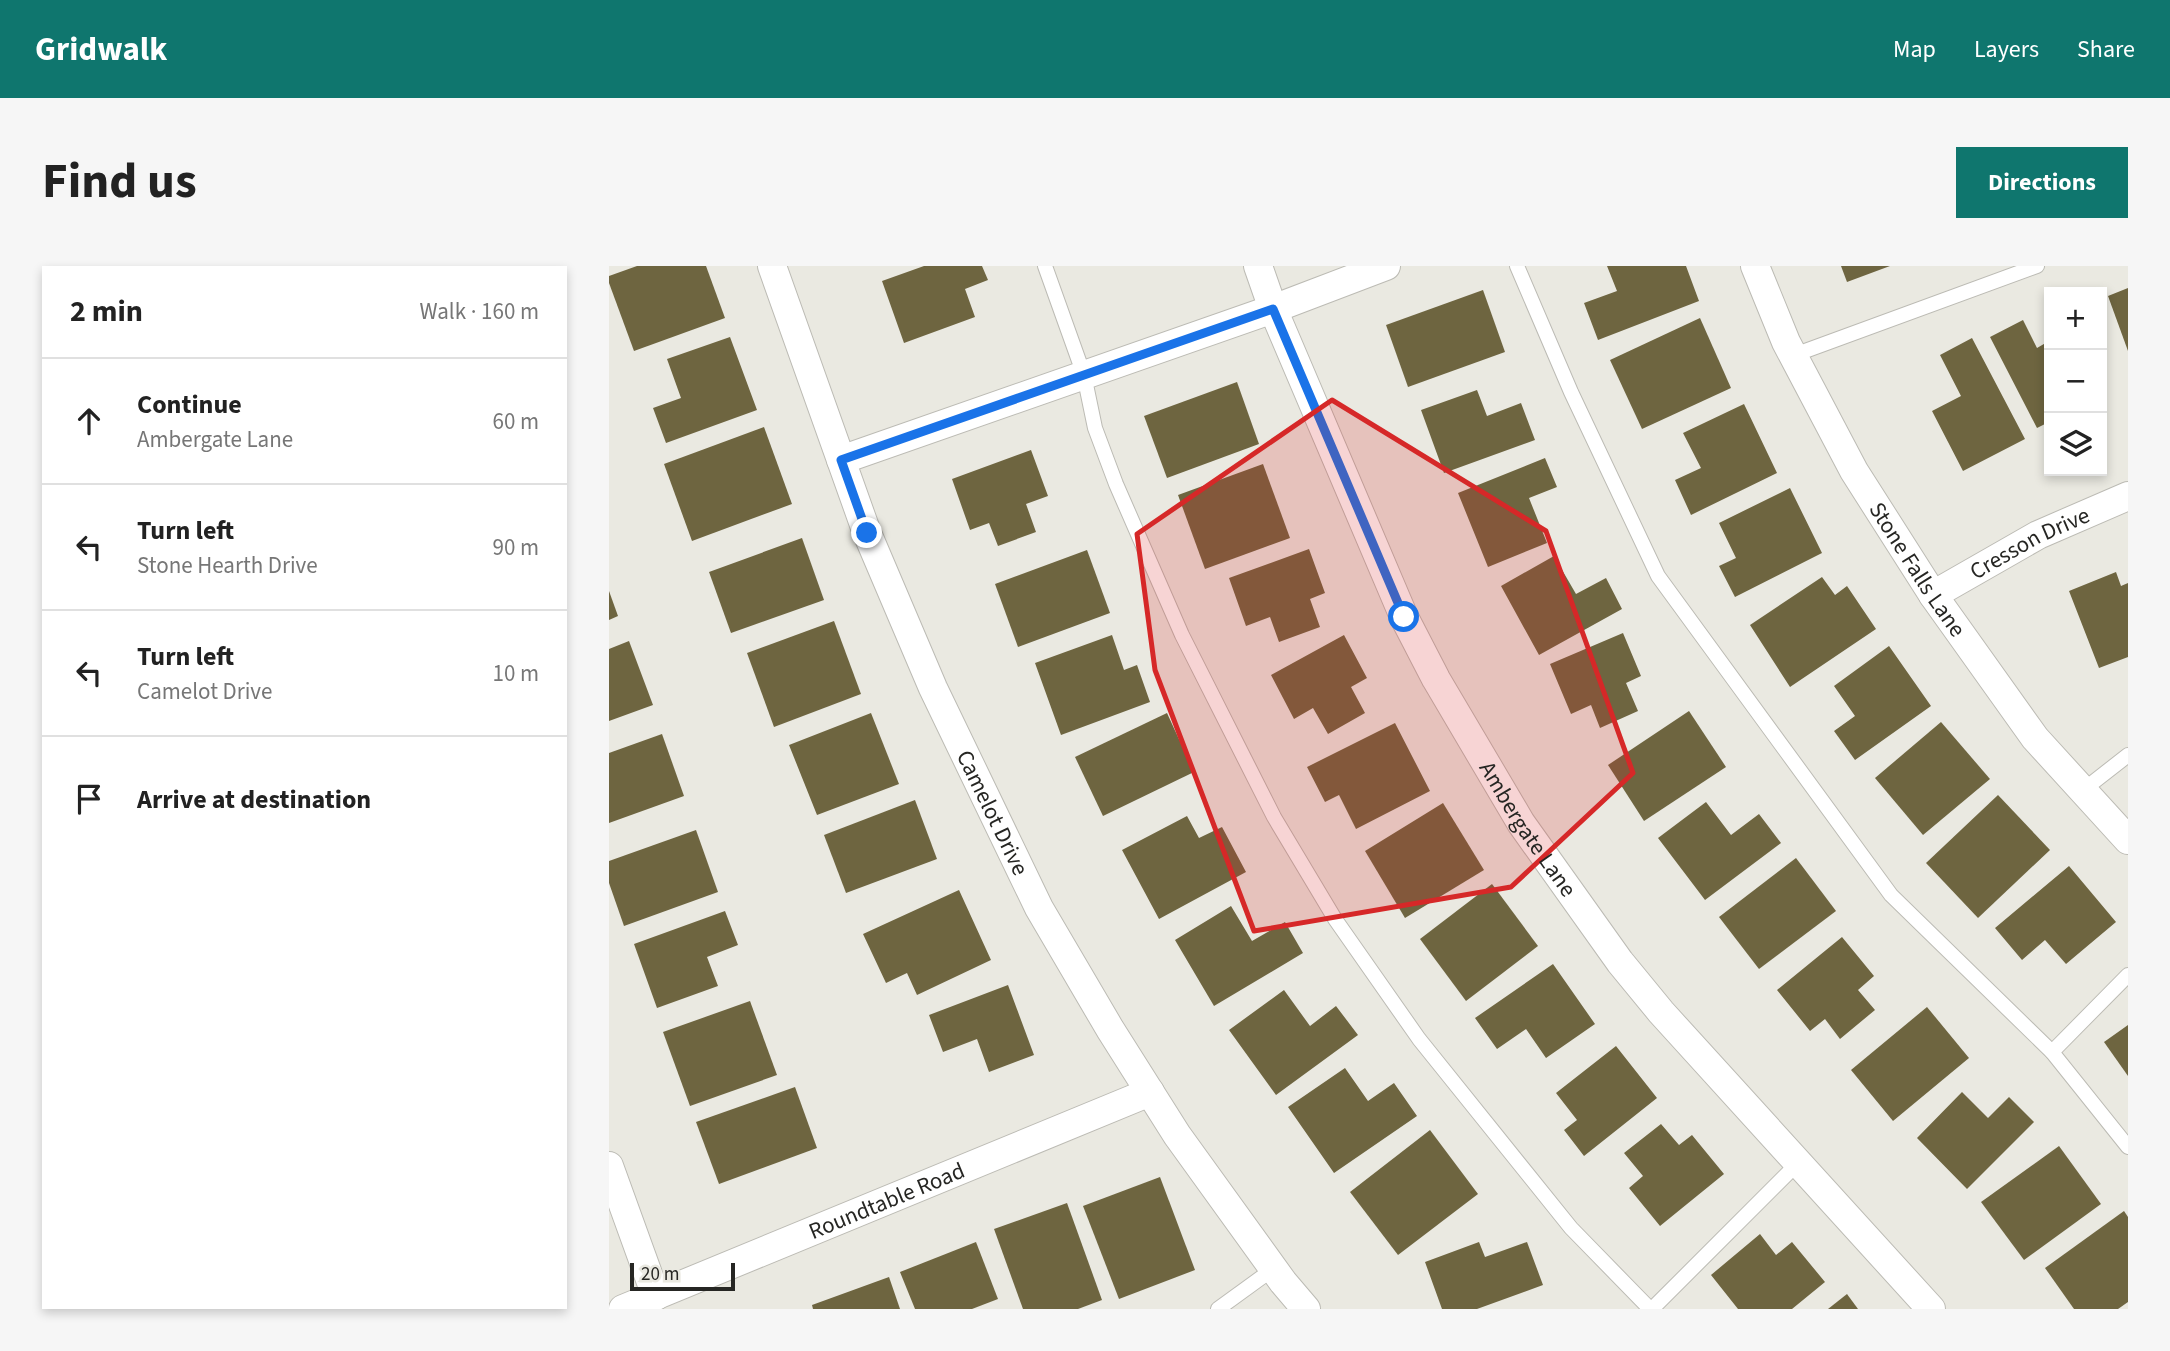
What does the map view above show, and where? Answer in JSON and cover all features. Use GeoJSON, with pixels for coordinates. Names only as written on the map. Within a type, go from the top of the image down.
{"type":"FeatureCollection","features":[{"type":"Feature","properties":{"kind":"street","name":"Camelot Drive"},"geometry":{"type":"LineString","coordinates":[[772,266],[867,533],[933,688],[1039,908],[1110,1029],[1177,1135],[1273,1269],[1306,1309]]}},
{"type":"Feature","properties":{"kind":"street","name":"Ambergate Lane"},"geometry":{"type":"LineString","coordinates":[[1258,266],[1273,309],[1404,617],[1436,679],[1521,823],[1569,892],[1645,992],[1931,1309]]}},
{"type":"Feature","properties":{"kind":"street"},"geometry":{"type":"LineString","coordinates":[[841,460],[1273,309],[1386,266]]}},
{"type":"Feature","properties":{"kind":"street","name":"Stone Falls Lane"},"geometry":{"type":"LineString","coordinates":[[1755,266],[1794,355],[1854,471],[1933,595],[2035,738],[2128,840]]}},
{"type":"Feature","properties":{"kind":"street","name":"Cresson Drive"},"geometry":{"type":"LineString","coordinates":[[1933,595],[2038,535],[2128,496]]}},
{"type":"Feature","properties":{"kind":"street","name":"Roundtable Road"},"geometry":{"type":"LineString","coordinates":[[623,1309],[666,1295],[1150,1092]]}},
{"type":"Feature","properties":{"kind":"street"},"geometry":{"type":"LineString","coordinates":[[609,1166],[666,1295]]}},
{"type":"Feature","properties":{"kind":"lane"},"geometry":{"type":"LineString","coordinates":[[1045,266],[1084,375],[1095,428],[1115,484],[1182,635],[1275,817],[1335,919],[1419,1039],[1571,1228],[1651,1309],[1798,1163]]}},
{"type":"Feature","properties":{"kind":"lane"},"geometry":{"type":"LineString","coordinates":[[1517,266],[1571,392],[1658,576],[1891,895],[2052,1052],[2128,1147]]}},
{"type":"Feature","properties":{"kind":"lane"},"geometry":{"type":"LineString","coordinates":[[1794,355],[2037,266]]}},
{"type":"Feature","properties":{"kind":"lane"},"geometry":{"type":"LineString","coordinates":[[2082,791],[2128,755]]}},
{"type":"Feature","properties":{"kind":"lane"},"geometry":{"type":"LineString","coordinates":[[2052,1052],[2128,975]]}},
{"type":"Feature","properties":{"kind":"lane"},"geometry":{"type":"LineString","coordinates":[[1219,1309],[1273,1269]]}},
{"type":"Feature","properties":{"kind":"highlighted area"},"geometry":{"type":"Polygon","coordinates":[[[1332,400],[1546,531],[1633,773],[1511,887],[1254,931],[1155,670],[1137,534],[1332,400]]]}},
{"type":"Feature","properties":{"kind":"building"},"geometry":{"type":"Polygon","coordinates":[[[637,266],[706,266],[725,318],[634,351],[609,283],[609,276],[637,266]]]}},
{"type":"Feature","properties":{"kind":"building"},"geometry":{"type":"Polygon","coordinates":[[[924,266],[982,266],[988,280],[965,289],[975,317],[904,343],[882,281],[924,266]]]}},
{"type":"Feature","properties":{"kind":"building"},"geometry":{"type":"Polygon","coordinates":[[[1607,266],[1686,266],[1699,301],[1598,340],[1584,303],[1617,291],[1607,266]]]}},
{"type":"Feature","properties":{"kind":"building"},"geometry":{"type":"Polygon","coordinates":[[[1841,266],[1890,266],[1847,282],[1841,266]]]}},
{"type":"Feature","properties":{"kind":"building"},"geometry":{"type":"Polygon","coordinates":[[[2128,288],[2128,351],[2108,296],[2128,288]]]}},
{"type":"Feature","properties":{"kind":"building"},"geometry":{"type":"Polygon","coordinates":[[[1483,290],[1505,352],[1408,387],[1386,325],[1483,290]]]}},
{"type":"Feature","properties":{"kind":"building"},"geometry":{"type":"Polygon","coordinates":[[[1700,318],[1731,388],[1642,429],[1610,360],[1700,318]]]}},
{"type":"Feature","properties":{"kind":"building"},"geometry":{"type":"Polygon","coordinates":[[[2023,320],[2037,348],[2044,344],[2044,424],[2037,428],[1990,337],[2023,320]]]}},
{"type":"Feature","properties":{"kind":"building"},"geometry":{"type":"Polygon","coordinates":[[[730,337],[757,410],[666,443],[653,408],[681,398],[667,359],[730,337]]]}},
{"type":"Feature","properties":{"kind":"building"},"geometry":{"type":"Polygon","coordinates":[[[1972,338],[2025,439],[1963,471],[1932,411],[1961,396],[1940,355],[1972,338]]]}},
{"type":"Feature","properties":{"kind":"building"},"geometry":{"type":"Polygon","coordinates":[[[1237,382],[1259,444],[1167,478],[1144,416],[1237,382]]]}},
{"type":"Feature","properties":{"kind":"building"},"geometry":{"type":"Polygon","coordinates":[[[1477,390],[1487,416],[1521,403],[1535,440],[1444,473],[1421,410],[1477,390]]]}},
{"type":"Feature","properties":{"kind":"building"},"geometry":{"type":"Polygon","coordinates":[[[1744,404],[1777,473],[1691,515],[1675,480],[1701,468],[1683,433],[1744,404]]]}},
{"type":"Feature","properties":{"kind":"building"},"geometry":{"type":"Polygon","coordinates":[[[764,427],[792,504],[692,541],[664,464],[764,427]]]}},
{"type":"Feature","properties":{"kind":"building"},"geometry":{"type":"Polygon","coordinates":[[[1031,450],[1048,496],[1026,504],[1036,532],[998,546],[989,523],[970,530],[952,479],[1031,450]]]}},
{"type":"Feature","properties":{"kind":"building"},"geometry":{"type":"Polygon","coordinates":[[[1545,458],[1557,487],[1529,498],[1547,543],[1488,567],[1458,493],[1545,458]]]}},
{"type":"Feature","properties":{"kind":"building"},"geometry":{"type":"Polygon","coordinates":[[[1263,464],[1290,538],[1205,569],[1178,495],[1263,464]]]}},
{"type":"Feature","properties":{"kind":"building"},"geometry":{"type":"Polygon","coordinates":[[[1790,488],[1822,553],[1735,597],[1719,566],[1736,558],[1719,523],[1790,488]]]}},
{"type":"Feature","properties":{"kind":"building"},"geometry":{"type":"Polygon","coordinates":[[[802,538],[824,600],[731,633],[709,572],[802,538]]]}},
{"type":"Feature","properties":{"kind":"building"},"geometry":{"type":"Polygon","coordinates":[[[1309,549],[1325,593],[1310,599],[1320,627],[1279,642],[1270,617],[1246,626],[1229,578],[1309,549]]]}},
{"type":"Feature","properties":{"kind":"building"},"geometry":{"type":"Polygon","coordinates":[[[1087,550],[1110,613],[1018,647],[995,584],[1087,550]]]}},
{"type":"Feature","properties":{"kind":"building"},"geometry":{"type":"Polygon","coordinates":[[[1554,556],[1576,594],[1606,578],[1622,609],[1539,655],[1501,586],[1554,556]]]}},
{"type":"Feature","properties":{"kind":"building"},"geometry":{"type":"Polygon","coordinates":[[[2116,572],[2121,586],[2128,583],[2128,657],[2099,668],[2069,591],[2116,572]]]}},
{"type":"Feature","properties":{"kind":"building"},"geometry":{"type":"Polygon","coordinates":[[[1822,577],[1835,595],[1847,586],[1876,629],[1790,687],[1750,625],[1822,577]]]}},
{"type":"Feature","properties":{"kind":"building"},"geometry":{"type":"Polygon","coordinates":[[[609,591],[618,616],[609,620],[609,591]]]}},
{"type":"Feature","properties":{"kind":"building"},"geometry":{"type":"Polygon","coordinates":[[[834,621],[861,694],[774,727],[747,653],[834,621]]]}},
{"type":"Feature","properties":{"kind":"building"},"geometry":{"type":"Polygon","coordinates":[[[1623,633],[1641,676],[1626,683],[1638,711],[1600,728],[1591,705],[1571,714],[1550,664],[1623,633]]]}},
{"type":"Feature","properties":{"kind":"building"},"geometry":{"type":"Polygon","coordinates":[[[1112,635],[1124,670],[1137,665],[1150,702],[1061,735],[1035,663],[1112,635]]]}},
{"type":"Feature","properties":{"kind":"building"},"geometry":{"type":"Polygon","coordinates":[[[1344,635],[1367,678],[1351,687],[1365,713],[1328,734],[1313,708],[1294,719],[1271,675],[1344,635]]]}},
{"type":"Feature","properties":{"kind":"building"},"geometry":{"type":"Polygon","coordinates":[[[629,641],[653,705],[609,721],[609,649],[629,641]]]}},
{"type":"Feature","properties":{"kind":"building"},"geometry":{"type":"Polygon","coordinates":[[[1889,646],[1931,706],[1855,760],[1834,731],[1855,716],[1834,686],[1889,646]]]}},
{"type":"Feature","properties":{"kind":"building"},"geometry":{"type":"Polygon","coordinates":[[[1689,711],[1726,767],[1644,821],[1608,765],[1689,711]]]}},
{"type":"Feature","properties":{"kind":"building"},"geometry":{"type":"Polygon","coordinates":[[[871,713],[899,784],[817,815],[789,745],[871,713]]]}},
{"type":"Feature","properties":{"kind":"building"},"geometry":{"type":"Polygon","coordinates":[[[1167,713],[1194,772],[1103,816],[1075,757],[1167,713]]]}},
{"type":"Feature","properties":{"kind":"building"},"geometry":{"type":"Polygon","coordinates":[[[1941,722],[1990,779],[1923,835],[1875,778],[1941,722]]]}},
{"type":"Feature","properties":{"kind":"building"},"geometry":{"type":"Polygon","coordinates":[[[1395,723],[1430,791],[1356,829],[1339,795],[1325,802],[1307,767],[1395,723]]]}},
{"type":"Feature","properties":{"kind":"building"},"geometry":{"type":"Polygon","coordinates":[[[662,734],[684,796],[609,823],[609,753],[662,734]]]}},
{"type":"Feature","properties":{"kind":"building"},"geometry":{"type":"Polygon","coordinates":[[[1998,795],[2050,850],[1978,918],[1926,863],[1998,795]]]}},
{"type":"Feature","properties":{"kind":"building"},"geometry":{"type":"Polygon","coordinates":[[[915,800],[937,859],[846,893],[824,835],[915,800]]]}},
{"type":"Feature","properties":{"kind":"building"},"geometry":{"type":"Polygon","coordinates":[[[1706,802],[1731,835],[1759,814],[1781,843],[1705,900],[1658,838],[1706,802]]]}},
{"type":"Feature","properties":{"kind":"building"},"geometry":{"type":"Polygon","coordinates":[[[1443,803],[1484,870],[1405,918],[1365,851],[1443,803]]]}},
{"type":"Feature","properties":{"kind":"building"},"geometry":{"type":"Polygon","coordinates":[[[1187,816],[1199,838],[1222,827],[1246,872],[1159,919],[1122,850],[1187,816]]]}},
{"type":"Feature","properties":{"kind":"building"},"geometry":{"type":"Polygon","coordinates":[[[696,830],[718,892],[624,926],[609,883],[609,861],[696,830]]]}},
{"type":"Feature","properties":{"kind":"building"},"geometry":{"type":"Polygon","coordinates":[[[1796,858],[1836,911],[1759,969],[1719,917],[1796,858]]]}},
{"type":"Feature","properties":{"kind":"building"},"geometry":{"type":"Polygon","coordinates":[[[2069,866],[2116,922],[2066,964],[2045,940],[2022,960],[1995,928],[2069,866]]]}},
{"type":"Feature","properties":{"kind":"building"},"geometry":{"type":"Polygon","coordinates":[[[1492,884],[1538,946],[1466,1001],[1420,939],[1492,884]]]}},
{"type":"Feature","properties":{"kind":"building"},"geometry":{"type":"Polygon","coordinates":[[[959,890],[991,960],[917,995],[907,973],[886,983],[863,934],[959,890]]]}},
{"type":"Feature","properties":{"kind":"building"},"geometry":{"type":"Polygon","coordinates":[[[1231,906],[1252,941],[1285,922],[1303,953],[1214,1006],[1175,940],[1231,906]]]}},
{"type":"Feature","properties":{"kind":"building"},"geometry":{"type":"Polygon","coordinates":[[[725,911],[738,945],[707,957],[718,986],[657,1008],[634,944],[725,911]]]}},
{"type":"Feature","properties":{"kind":"building"},"geometry":{"type":"Polygon","coordinates":[[[1842,937],[1874,976],[1858,990],[1875,1010],[1840,1039],[1825,1019],[1810,1031],[1777,990],[1842,937]]]}},
{"type":"Feature","properties":{"kind":"building"},"geometry":{"type":"Polygon","coordinates":[[[1553,964],[1595,1024],[1546,1058],[1526,1029],[1497,1049],[1475,1018],[1553,964]]]}},
{"type":"Feature","properties":{"kind":"building"},"geometry":{"type":"Polygon","coordinates":[[[1008,985],[1034,1055],[989,1072],[977,1039],[943,1052],[929,1015],[1008,985]]]}},
{"type":"Feature","properties":{"kind":"building"},"geometry":{"type":"Polygon","coordinates":[[[1284,990],[1310,1026],[1336,1006],[1358,1035],[1276,1095],[1229,1030],[1284,990]]]}},
{"type":"Feature","properties":{"kind":"building"},"geometry":{"type":"Polygon","coordinates":[[[750,1001],[777,1075],[690,1106],[663,1032],[750,1001]]]}},
{"type":"Feature","properties":{"kind":"building"},"geometry":{"type":"Polygon","coordinates":[[[1927,1007],[1969,1058],[1893,1121],[1851,1070],[1927,1007]]]}},
{"type":"Feature","properties":{"kind":"building"},"geometry":{"type":"Polygon","coordinates":[[[2128,1025],[2128,1076],[2104,1042],[2128,1025]]]}},
{"type":"Feature","properties":{"kind":"building"},"geometry":{"type":"Polygon","coordinates":[[[1616,1046],[1657,1098],[1584,1156],[1564,1130],[1577,1120],[1556,1093],[1616,1046]]]}},
{"type":"Feature","properties":{"kind":"building"},"geometry":{"type":"Polygon","coordinates":[[[1345,1068],[1368,1101],[1394,1083],[1417,1116],[1334,1173],[1288,1107],[1345,1068]]]}},
{"type":"Feature","properties":{"kind":"building"},"geometry":{"type":"Polygon","coordinates":[[[795,1087],[817,1148],[719,1184],[696,1122],[795,1087]]]}},
{"type":"Feature","properties":{"kind":"building"},"geometry":{"type":"Polygon","coordinates":[[[1962,1092],[1988,1118],[2009,1097],[2034,1122],[1967,1189],[1917,1138],[1962,1092]]]}},
{"type":"Feature","properties":{"kind":"building"},"geometry":{"type":"Polygon","coordinates":[[[1661,1124],[1679,1145],[1692,1135],[1724,1174],[1660,1226],[1629,1188],[1643,1176],[1624,1153],[1661,1124]]]}},
{"type":"Feature","properties":{"kind":"building"},"geometry":{"type":"Polygon","coordinates":[[[1430,1130],[1478,1194],[1398,1255],[1350,1192],[1430,1130]]]}},
{"type":"Feature","properties":{"kind":"building"},"geometry":{"type":"Polygon","coordinates":[[[2059,1146],[2101,1204],[2024,1260],[1981,1202],[2059,1146]]]}},
{"type":"Feature","properties":{"kind":"building"},"geometry":{"type":"Polygon","coordinates":[[[1160,1177],[1195,1270],[1119,1299],[1083,1206],[1160,1177]]]}},
{"type":"Feature","properties":{"kind":"building"},"geometry":{"type":"Polygon","coordinates":[[[1067,1203],[1102,1300],[1078,1309],[1023,1309],[994,1229],[1067,1203]]]}},
{"type":"Feature","properties":{"kind":"building"},"geometry":{"type":"Polygon","coordinates":[[[2124,1211],[2128,1217],[2128,1302],[2118,1309],[2074,1309],[2045,1268],[2124,1211]]]}},
{"type":"Feature","properties":{"kind":"building"},"geometry":{"type":"Polygon","coordinates":[[[1760,1234],[1776,1255],[1792,1242],[1825,1282],[1792,1309],[1738,1309],[1711,1275],[1760,1234]]]}},
{"type":"Feature","properties":{"kind":"building"},"geometry":{"type":"Polygon","coordinates":[[[976,1242],[998,1299],[972,1309],[915,1309],[900,1272],[976,1242]]]}},
{"type":"Feature","properties":{"kind":"building"},"geometry":{"type":"Polygon","coordinates":[[[1479,1242],[1485,1257],[1527,1242],[1543,1285],[1477,1309],[1442,1309],[1425,1262],[1479,1242]]]}},
{"type":"Feature","properties":{"kind":"building"},"geometry":{"type":"Polygon","coordinates":[[[889,1277],[900,1309],[813,1309],[812,1305],[889,1277]]]}},
{"type":"Feature","properties":{"kind":"building"},"geometry":{"type":"Polygon","coordinates":[[[1847,1294],[1858,1309],[1828,1309],[1847,1294]]]}},
{"type":"Feature","properties":{"kind":"route"},"geometry":{"type":"LineString","coordinates":[[867,533],[841,460],[1273,309],[1404,617]]}}]}
